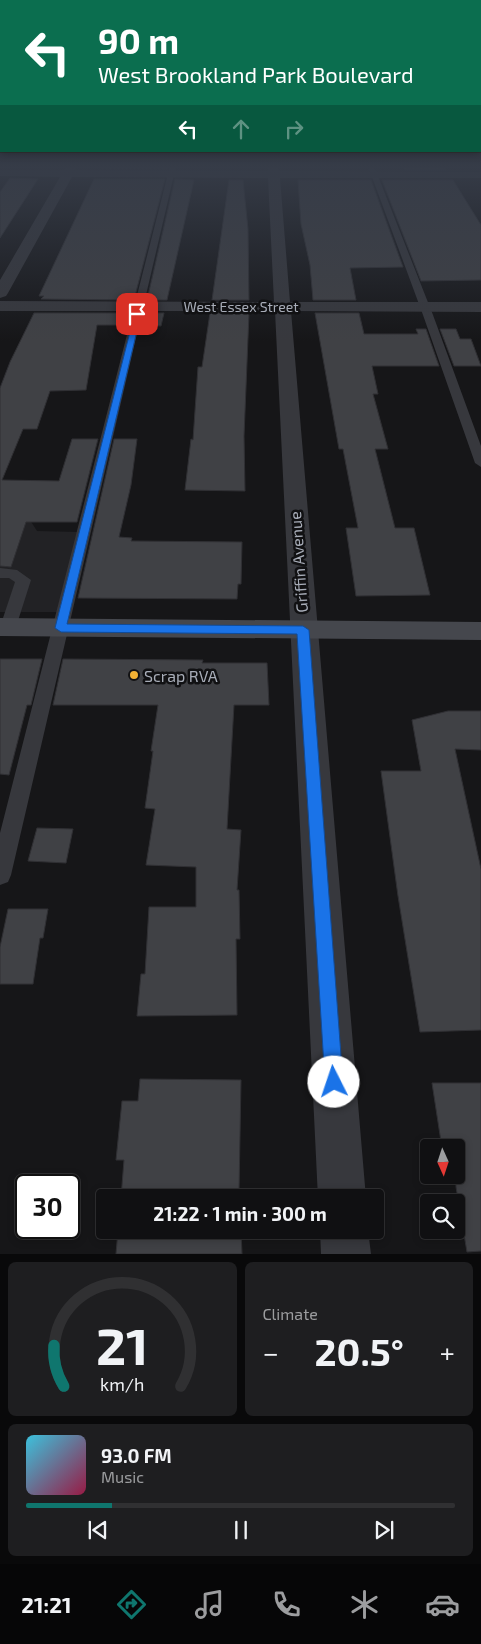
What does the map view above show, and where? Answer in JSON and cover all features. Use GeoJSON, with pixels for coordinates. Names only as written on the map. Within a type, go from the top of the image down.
{"type":"FeatureCollection","features":[{"type":"Feature","properties":{"kind":"main road"},"geometry":{"type":"LineString","coordinates":[[4,627],[481,631]]}},
{"type":"Feature","properties":{"kind":"street"},"geometry":{"type":"LineString","coordinates":[[0,293],[39,225]]}},
{"type":"Feature","properties":{"kind":"street","name":"Griffin Avenue"},"geometry":{"type":"LineString","coordinates":[[277,225],[341,1189]]}},
{"type":"Feature","properties":{"kind":"street","name":"West Essex Street"},"geometry":{"type":"LineString","coordinates":[[0,306],[481,307]]}},
{"type":"Feature","properties":{"kind":"street"},"geometry":{"type":"LineString","coordinates":[[345,1239],[346,1254]]}},
{"type":"Feature","properties":{"kind":"lane"},"geometry":{"type":"LineString","coordinates":[[0,876],[159,225]]}},
{"type":"Feature","properties":{"kind":"lane"},"geometry":{"type":"LineString","coordinates":[[393,225],[425,307],[481,464]]}},
{"type":"Feature","properties":{"kind":"lane"},"geometry":{"type":"LineString","coordinates":[[0,573],[12,573],[23,580],[4,627]]}},
{"type":"Feature","properties":{"kind":"shaded area"},"geometry":{"type":"Polygon","coordinates":[[[0,514],[26,514],[37,531],[78,532],[57,612],[0,612],[0,514]]]}},
{"type":"Feature","properties":{"kind":"building"},"geometry":{"type":"Polygon","coordinates":[[[0,225],[9,225],[0,238],[0,225]]]}},
{"type":"Feature","properties":{"kind":"building"},"geometry":{"type":"Polygon","coordinates":[[[73,225],[153,225],[134,300],[41,299],[44,296],[39,296],[73,225]]]}},
{"type":"Feature","properties":{"kind":"building"},"geometry":{"type":"Polygon","coordinates":[[[164,225],[184,225],[167,300],[147,300],[164,225]]]}},
{"type":"Feature","properties":{"kind":"building"},"geometry":{"type":"Polygon","coordinates":[[[223,225],[248,225],[249,300],[212,300],[223,225]]]}},
{"type":"Feature","properties":{"kind":"building"},"geometry":{"type":"Polygon","coordinates":[[[301,225],[387,225],[403,267],[350,268],[356,300],[313,300],[310,265],[301,225]]]}},
{"type":"Feature","properties":{"kind":"building"},"geometry":{"type":"Polygon","coordinates":[[[399,225],[481,225],[481,280],[421,281],[399,225]]]}},
{"type":"Feature","properties":{"kind":"building"},"geometry":{"type":"Polygon","coordinates":[[[34,313],[131,313],[127,325],[97,325],[86,390],[50,391],[37,429],[23,429],[2,480],[59,481],[72,439],[98,439],[77,522],[26,522],[11,567],[0,566],[0,388],[10,362],[34,313]]]}},
{"type":"Feature","properties":{"kind":"building"},"geometry":{"type":"Polygon","coordinates":[[[144,313],[164,313],[161,326],[141,325],[144,313]]]}},
{"type":"Feature","properties":{"kind":"building"},"geometry":{"type":"Polygon","coordinates":[[[210,313],[249,313],[244,436],[245,491],[185,490],[191,439],[193,440],[198,367],[202,367],[210,313]]]}},
{"type":"Feature","properties":{"kind":"building"},"geometry":{"type":"Polygon","coordinates":[[[315,313],[359,313],[364,334],[418,334],[416,329],[426,329],[439,366],[372,366],[378,394],[373,394],[388,449],[375,449],[395,528],[414,528],[430,595],[356,596],[346,528],[358,528],[343,449],[339,449],[315,313]]]}},
{"type":"Feature","properties":{"kind":"building"},"geometry":{"type":"Polygon","coordinates":[[[440,329],[456,329],[460,339],[471,339],[481,366],[454,366],[440,329]]]}},
{"type":"Feature","properties":{"kind":"building"},"geometry":{"type":"Polygon","coordinates":[[[114,439],[137,439],[131,485],[119,537],[132,538],[131,541],[242,542],[241,584],[238,584],[237,599],[78,598],[114,439]]]}},
{"type":"Feature","properties":{"kind":"building"},"geometry":{"type":"Polygon","coordinates":[[[0,659],[42,659],[31,705],[27,705],[9,775],[0,774],[0,659]]]}},
{"type":"Feature","properties":{"kind":"building"},"geometry":{"type":"Polygon","coordinates":[[[63,659],[203,660],[202,663],[267,663],[269,705],[234,705],[227,829],[241,830],[237,890],[239,890],[240,939],[236,939],[237,1015],[137,1016],[141,974],[145,974],[149,907],[196,907],[196,867],[146,865],[155,809],[145,808],[158,705],[53,705],[63,659]]]}},
{"type":"Feature","properties":{"kind":"building"},"geometry":{"type":"Polygon","coordinates":[[[448,711],[481,711],[481,750],[455,749],[481,869],[481,1030],[420,1032],[398,896],[381,771],[421,771],[412,720],[448,711]]]}},
{"type":"Feature","properties":{"kind":"building"},"geometry":{"type":"Polygon","coordinates":[[[37,828],[73,829],[66,863],[28,861],[37,828]]]}},
{"type":"Feature","properties":{"kind":"building"},"geometry":{"type":"Polygon","coordinates":[[[8,909],[48,909],[43,938],[40,938],[33,984],[0,984],[0,947],[8,909]]]}},
{"type":"Feature","properties":{"kind":"building"},"geometry":{"type":"Polygon","coordinates":[[[140,1079],[241,1080],[239,1189],[122,1189],[124,1160],[116,1160],[122,1101],[138,1101],[140,1079]]]}},
{"type":"Feature","properties":{"kind":"building"},"geometry":{"type":"Polygon","coordinates":[[[432,1083],[481,1083],[481,1251],[467,1252],[465,1239],[465,1194],[457,1194],[456,1187],[456,1184],[465,1184],[465,1139],[441,1139],[432,1083]]]}},
{"type":"Feature","properties":{"kind":"building"},"geometry":{"type":"Polygon","coordinates":[[[117,1239],[241,1239],[242,1254],[116,1254],[117,1239]]]}},
{"type":"Feature","properties":{"kind":"place","name":"Scrap RVA"},"geometry":{"type":"Point","coordinates":[134,675]}},
{"type":"Feature","properties":{"kind":"route"},"geometry":{"type":"LineString","coordinates":[[137,314],[61,628],[303,630],[334,1082]]}}]}
